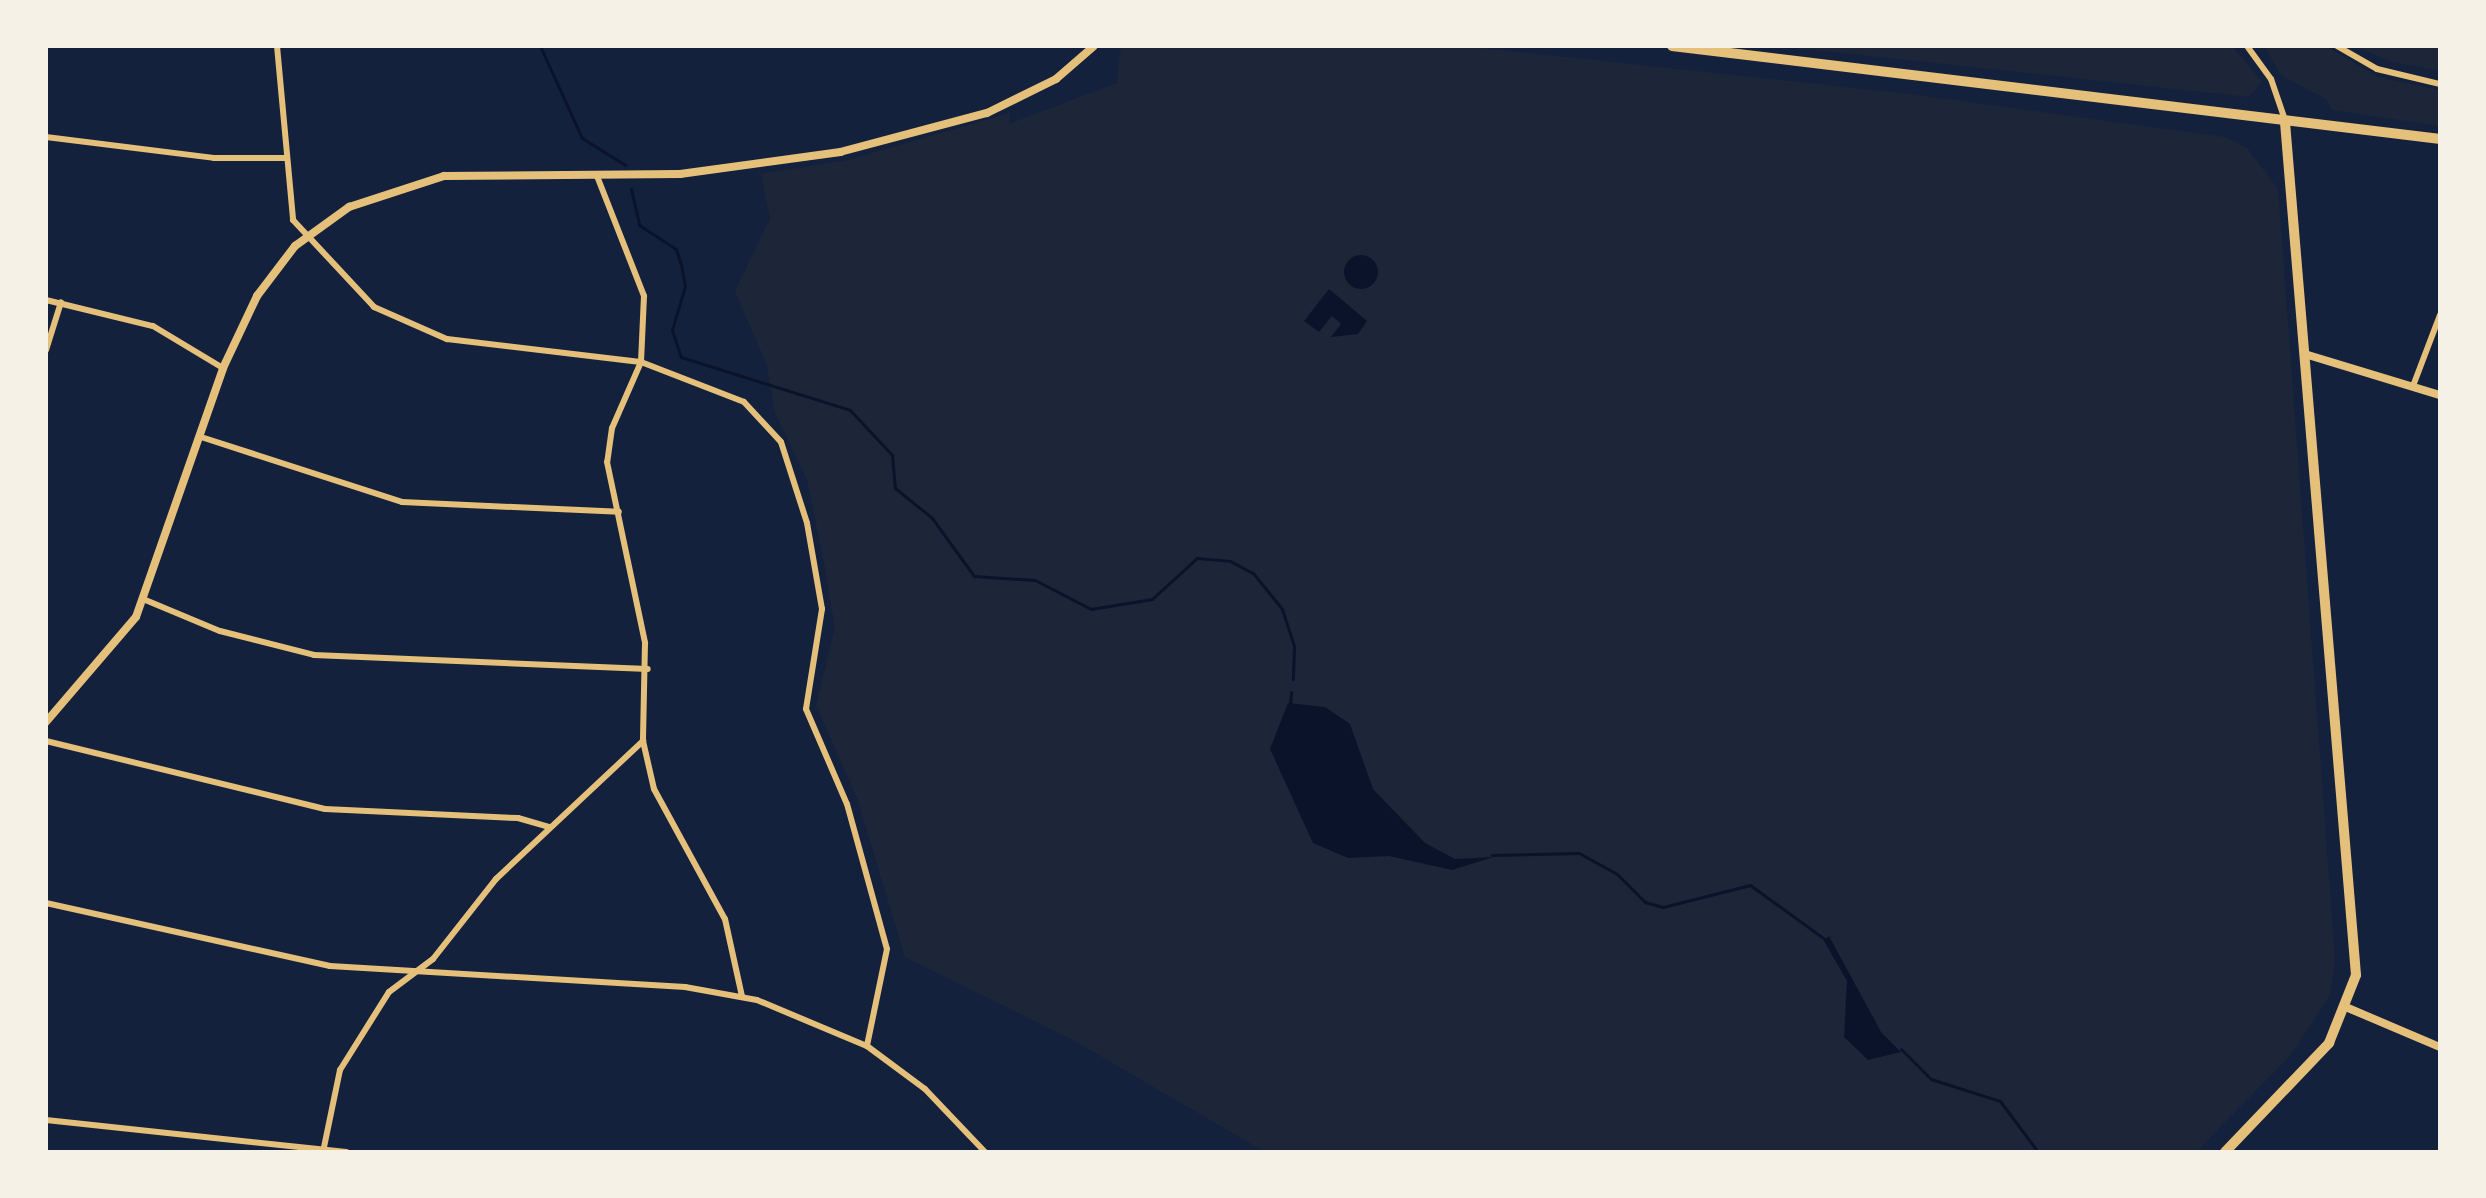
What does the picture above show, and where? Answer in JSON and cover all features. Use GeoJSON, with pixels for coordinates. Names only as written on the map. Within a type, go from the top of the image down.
{"type":"FeatureCollection","features":[{"type":"Feature","properties":{"kind":"main road"},"geometry":{"type":"LineString","coordinates":[[1672,46],[2285,123],[2440,139]]}},
{"type":"Feature","properties":{"kind":"main road"},"geometry":{"type":"LineString","coordinates":[[2225,1152],[2329,1043],[2348,1008],[2355,935],[2308,355],[2285,123]]}},
{"type":"Feature","properties":{"kind":"street"},"geometry":{"type":"LineString","coordinates":[[277,46],[293,220],[304,238],[374,307],[419,331],[641,362],[744,402],[769,424],[790,467],[823,621],[806,709],[847,804],[887,949],[867,1046]]}},
{"type":"Feature","properties":{"kind":"street"},"geometry":{"type":"LineString","coordinates":[[46,722],[116,648],[143,599],[223,368],[257,296],[304,238],[349,207],[418,181],[469,173],[597,176],[790,162],[955,124],[1056,79],[1094,46]]}},
{"type":"Feature","properties":{"kind":"street"},"geometry":{"type":"LineString","coordinates":[[2247,46],[2271,79],[2285,123]]}},
{"type":"Feature","properties":{"kind":"street"},"geometry":{"type":"LineString","coordinates":[[2337,46],[2377,69],[2440,84]]}},
{"type":"Feature","properties":{"kind":"street"},"geometry":{"type":"LineString","coordinates":[[46,137],[214,158],[286,158]]}},
{"type":"Feature","properties":{"kind":"street"},"geometry":{"type":"LineString","coordinates":[[597,176],[642,285],[641,362],[607,444],[648,669],[643,741],[654,789],[725,919],[742,996]]}},
{"type":"Feature","properties":{"kind":"street"},"geometry":{"type":"LineString","coordinates":[[46,300],[153,326],[223,368]]}},
{"type":"Feature","properties":{"kind":"street"},"geometry":{"type":"LineString","coordinates":[[46,350],[61,302]]}},
{"type":"Feature","properties":{"kind":"street"},"geometry":{"type":"LineString","coordinates":[[2413,386],[2440,315]]}},
{"type":"Feature","properties":{"kind":"street"},"geometry":{"type":"LineString","coordinates":[[2308,355],[2440,395]]}},
{"type":"Feature","properties":{"kind":"street"},"geometry":{"type":"LineString","coordinates":[[201,437],[402,502],[619,512]]}},
{"type":"Feature","properties":{"kind":"street"},"geometry":{"type":"LineString","coordinates":[[143,599],[220,631],[314,655],[648,669]]}},
{"type":"Feature","properties":{"kind":"street"},"geometry":{"type":"LineString","coordinates":[[46,741],[325,809],[518,818],[549,827]]}},
{"type":"Feature","properties":{"kind":"street"},"geometry":{"type":"LineString","coordinates":[[323,1151],[347,1054],[412,973],[452,940],[489,887],[643,741]]}},
{"type":"Feature","properties":{"kind":"street"},"geometry":{"type":"LineString","coordinates":[[46,903],[265,956],[412,973],[742,996],[867,1046],[925,1089],[985,1152]]}},
{"type":"Feature","properties":{"kind":"street"},"geometry":{"type":"LineString","coordinates":[[2348,1008],[2440,1047]]}},
{"type":"Feature","properties":{"kind":"street"},"geometry":{"type":"LineString","coordinates":[[46,1120],[346,1152]]}},
{"type":"Feature","properties":{"kind":"shaded area"},"geometry":{"type":"Polygon","coordinates":[[[1121,46],[1463,46],[1910,94],[2225,137],[2247,148],[2278,189],[2335,960],[2330,995],[2290,1056],[2196,1152],[1265,1152],[1073,1040],[905,957],[857,798],[816,705],[835,627],[824,563],[807,479],[775,413],[767,365],[735,291],[770,219],[761,174],[848,160],[1010,113],[1009,124],[1117,83],[1121,46]]]}},
{"type":"Feature","properties":{"kind":"shaded area"},"geometry":{"type":"Polygon","coordinates":[[[1778,46],[2232,46],[2262,82],[2249,97],[1778,46]]]}},
{"type":"Feature","properties":{"kind":"shaded area"},"geometry":{"type":"Polygon","coordinates":[[[2264,46],[2325,46],[2378,77],[2440,90],[2440,126],[2332,110],[2326,99],[2282,76],[2264,46]]]}},
{"type":"Feature","properties":{"kind":"shaded area"},"geometry":{"type":"Polygon","coordinates":[[[2355,46],[2440,46],[2440,71],[2392,62],[2355,46]]]}},
{"type":"Feature","properties":{"kind":"shaded area"},"geometry":{"type":"Polygon","coordinates":[[[1361,255],[1373,260],[1378,272],[1373,284],[1361,289],[1349,284],[1344,272],[1349,260],[1361,255]]]}},
{"type":"Feature","properties":{"kind":"shaded area"},"geometry":{"type":"Polygon","coordinates":[[[1329,289],[1367,321],[1358,334],[1331,337],[1341,324],[1332,316],[1319,332],[1304,321],[1329,289]]]}},
{"type":"Feature","properties":{"kind":"shaded area"},"geometry":{"type":"Polygon","coordinates":[[[1288,703],[1325,707],[1350,724],[1373,789],[1425,843],[1455,859],[1494,857],[1452,870],[1389,856],[1348,858],[1313,843],[1270,749],[1288,703]]]}},
{"type":"Feature","properties":{"kind":"shaded area"},"geometry":{"type":"Polygon","coordinates":[[[1829,936],[1881,1032],[1901,1052],[1868,1060],[1844,1037],[1847,981],[1824,941],[1829,936]]]}},
{"type":"Feature","properties":{"kind":"waterway"},"geometry":{"type":"LineString","coordinates":[[540,46],[582,138],[625,165]]}},
{"type":"Feature","properties":{"kind":"waterway"},"geometry":{"type":"LineString","coordinates":[[631,189],[639,225],[676,249],[681,264],[685,286],[672,330],[681,357],[850,410],[892,455],[895,488],[932,518],[974,576],[1035,580],[1091,609],[1152,599],[1197,558],[1230,561],[1253,573],[1282,609],[1294,647],[1293,679]]}},
{"type":"Feature","properties":{"kind":"waterway"},"geometry":{"type":"LineString","coordinates":[[1290,707],[1291,692]]}},
{"type":"Feature","properties":{"kind":"waterway"},"geometry":{"type":"LineString","coordinates":[[1492,855],[1579,853],[1617,874],[1645,902],[1663,907],[1750,885],[1826,940]]}},
{"type":"Feature","properties":{"kind":"waterway"},"geometry":{"type":"LineString","coordinates":[[1901,1049],[1931,1079],[2000,1101],[2038,1152]]}}]}
